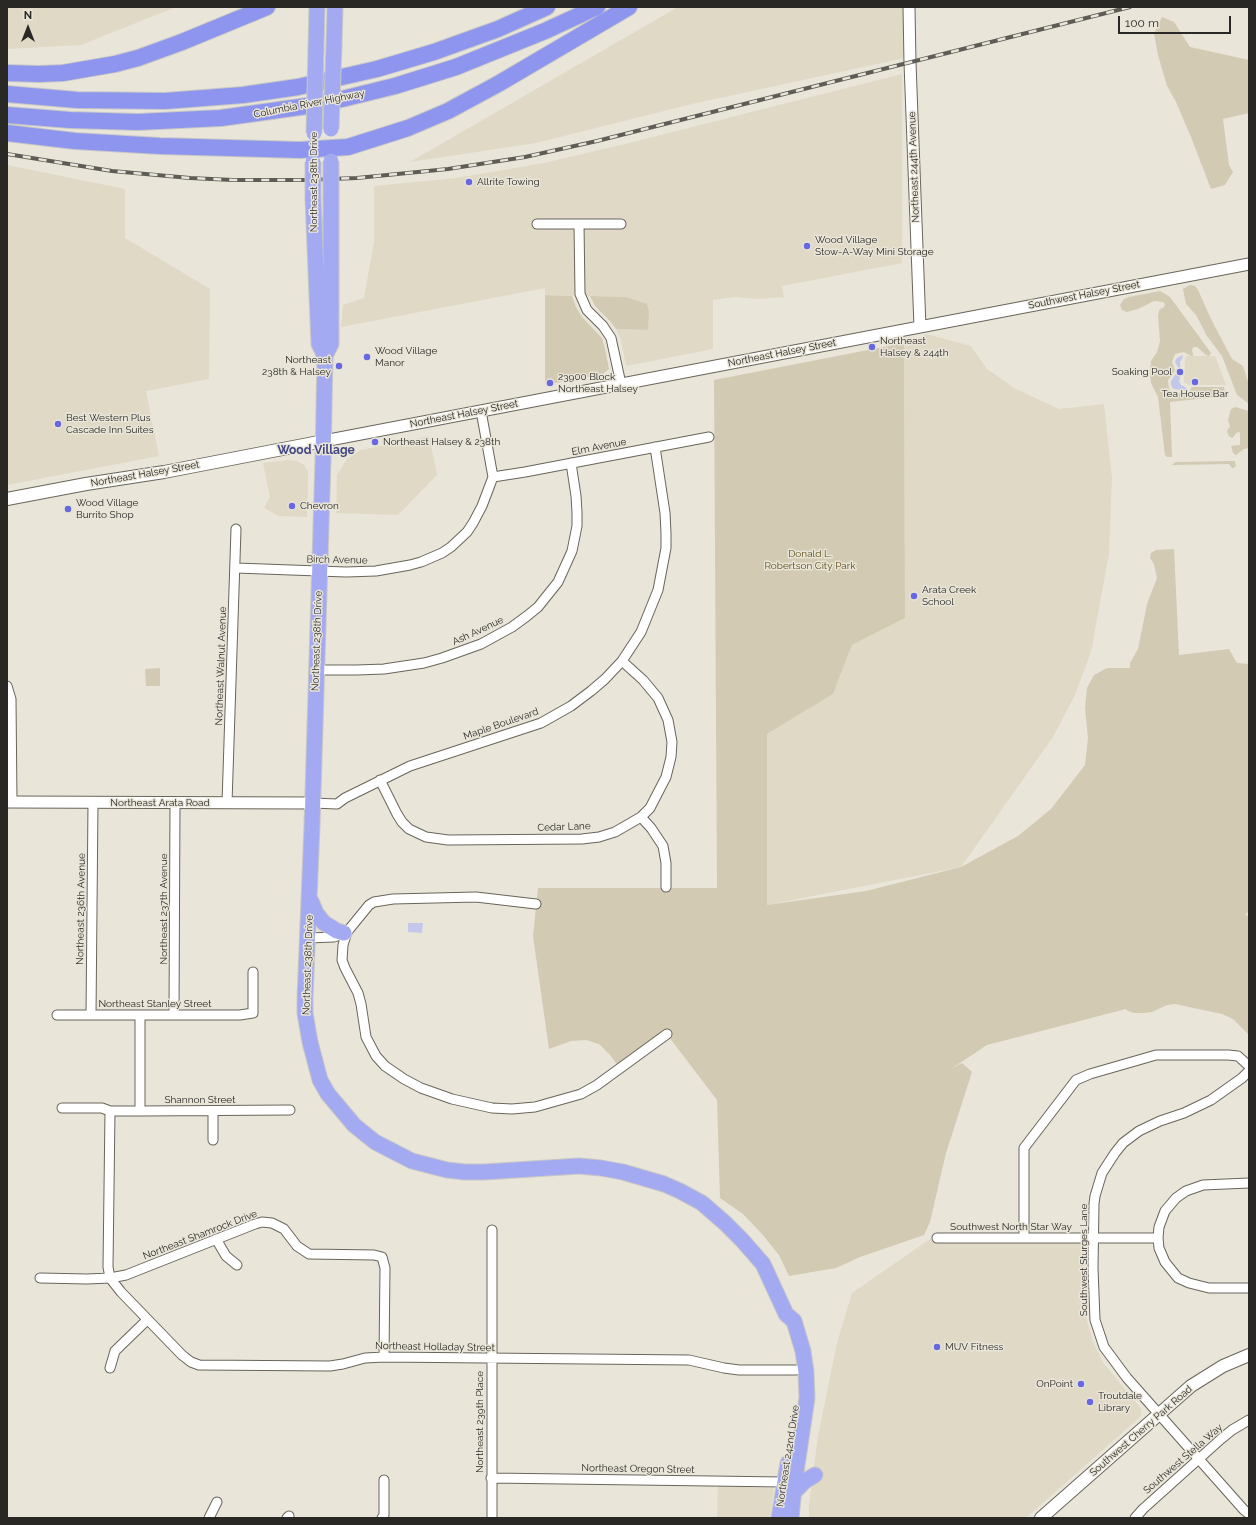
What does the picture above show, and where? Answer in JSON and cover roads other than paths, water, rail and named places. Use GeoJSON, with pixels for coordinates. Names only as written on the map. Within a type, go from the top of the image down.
{"type":"FeatureCollection","features":[{"type":"Feature","properties":{"kind":"highway"},"geometry":{"type":"LineString","coordinates":[[7,73],[63,73],[115,64],[138,58],[182,42],[267,7]]}},
{"type":"Feature","properties":{"kind":"highway","name":"Northeast 238th Drive"},"geometry":{"type":"LineString","coordinates":[[317,7],[313,199],[319,344],[325,356]]}},
{"type":"Feature","properties":{"kind":"highway","name":"Northeast 238th Drive"},"geometry":{"type":"LineString","coordinates":[[335,7],[331,129],[331,344],[325,356],[324,441],[316,670],[320,803],[310,894],[305,1013],[310,1042],[320,1080],[340,1110],[354,1125],[375,1142],[412,1161],[447,1170],[484,1172],[558,1167],[601,1168],[623,1172],[664,1184],[702,1203],[742,1240],[762,1264],[786,1314],[786,1324],[801,1371]]}},
{"type":"Feature","properties":{"kind":"highway","name":"Columbia River Highway"},"geometry":{"type":"LineString","coordinates":[[7,94],[77,100],[157,101],[216,98],[298,86],[377,69],[434,52],[498,29],[547,7]]}},
{"type":"Feature","properties":{"kind":"highway","name":"Columbia River Highway"},"geometry":{"type":"LineString","coordinates":[[7,115],[75,121],[145,122],[228,117],[307,106],[395,86],[456,66],[545,31],[597,7]]}},
{"type":"Feature","properties":{"kind":"highway"},"geometry":{"type":"LineString","coordinates":[[7,133],[74,141],[153,146],[300,150],[313,156],[331,155],[348,147],[408,128],[448,111],[498,84],[629,7]]}},
{"type":"Feature","properties":{"kind":"highway"},"geometry":{"type":"LineString","coordinates":[[310,894],[318,917],[327,926],[345,932]]}},
{"type":"Feature","properties":{"kind":"highway","name":"Northeast 242nd Drive"},"geometry":{"type":"LineString","coordinates":[[779,1518],[798,1457],[806,1410],[801,1371]]}},
{"type":"Feature","properties":{"kind":"highway","name":"Northeast 242nd Drive"},"geometry":{"type":"LineString","coordinates":[[791,1518],[789,1487],[801,1371]]}},
{"type":"Feature","properties":{"kind":"main road","name":"Northeast Halsey Street"},"geometry":{"type":"LineString","coordinates":[[7,499],[86,484],[164,472],[324,441]]}},
{"type":"Feature","properties":{"kind":"main road","name":"Southwest Cherry Park Road"},"geometry":{"type":"LineString","coordinates":[[1041,1518],[1201,1379],[1223,1366],[1249,1356]]}},
{"type":"Feature","properties":{"kind":"street","name":"Northeast 244th Avenue"},"geometry":{"type":"LineString","coordinates":[[909,7],[920,326]]}},
{"type":"Feature","properties":{"kind":"street"},"geometry":{"type":"LineString","coordinates":[[536,224],[622,224]]}},
{"type":"Feature","properties":{"kind":"street"},"geometry":{"type":"LineString","coordinates":[[579,224],[580,294],[587,310],[603,326],[611,338],[621,384]]}},
{"type":"Feature","properties":{"kind":"street","name":"Southwest Halsey Street"},"geometry":{"type":"LineString","coordinates":[[920,326],[1249,264]]}},
{"type":"Feature","properties":{"kind":"street","name":"Northeast Halsey Street"},"geometry":{"type":"LineString","coordinates":[[324,441],[920,326]]}},
{"type":"Feature","properties":{"kind":"street"},"geometry":{"type":"LineString","coordinates":[[481,411],[493,477]]}},
{"type":"Feature","properties":{"kind":"street","name":"Elm Avenue"},"geometry":{"type":"LineString","coordinates":[[493,477],[709,437]]}},
{"type":"Feature","properties":{"kind":"street","name":"Maple Boulevard"},"geometry":{"type":"LineString","coordinates":[[320,803],[344,798],[416,763],[541,723],[571,706],[591,692],[622,661],[641,632],[648,617],[658,590],[663,569],[666,533],[663,499],[655,447]]}},
{"type":"Feature","properties":{"kind":"street","name":"Ash Avenue"},"geometry":{"type":"LineString","coordinates":[[316,670],[372,670],[424,663],[481,644],[512,627],[527,616],[538,607],[558,582],[572,551],[577,512],[571,463]]}},
{"type":"Feature","properties":{"kind":"street","name":"Birch Avenue"},"geometry":{"type":"LineString","coordinates":[[236,568],[376,572],[410,565],[442,553],[458,541],[473,524],[482,506],[493,477]]}},
{"type":"Feature","properties":{"kind":"street","name":"Northeast Walnut Avenue"},"geometry":{"type":"LineString","coordinates":[[227,803],[236,568],[236,529]]}},
{"type":"Feature","properties":{"kind":"street","name":"Cedar Lane"},"geometry":{"type":"LineString","coordinates":[[380,780],[402,822],[417,834],[436,839],[582,839],[599,837],[615,832],[641,817],[650,808],[666,777],[671,757],[670,730],[658,698],[643,680],[622,661]]}},
{"type":"Feature","properties":{"kind":"street"},"geometry":{"type":"LineString","coordinates":[[7,686],[11,699],[10,802]]}},
{"type":"Feature","properties":{"kind":"street","name":"Northeast Arata Road"},"geometry":{"type":"LineString","coordinates":[[10,802],[320,803]]}},
{"type":"Feature","properties":{"kind":"street","name":"Northeast 236th Avenue"},"geometry":{"type":"LineString","coordinates":[[91,1015],[93,803]]}},
{"type":"Feature","properties":{"kind":"street","name":"Northeast 237th Avenue"},"geometry":{"type":"LineString","coordinates":[[174,1015],[176,803]]}},
{"type":"Feature","properties":{"kind":"street"},"geometry":{"type":"LineString","coordinates":[[641,817],[651,828],[663,846],[666,863],[666,887]]}},
{"type":"Feature","properties":{"kind":"street"},"geometry":{"type":"LineString","coordinates":[[308,938],[334,936],[345,932],[369,905],[374,902],[393,899],[476,897],[536,904]]}},
{"type":"Feature","properties":{"kind":"street"},"geometry":{"type":"LineString","coordinates":[[345,932],[342,960],[344,968],[358,993],[362,1004],[366,1037],[371,1047],[376,1056],[385,1066],[404,1079],[434,1094],[492,1108],[512,1109],[535,1107],[551,1103],[580,1094],[597,1085],[667,1034]]}},
{"type":"Feature","properties":{"kind":"street","name":"Northeast Stanley Street"},"geometry":{"type":"LineString","coordinates":[[57,1015],[240,1015],[253,1013],[253,972]]}},
{"type":"Feature","properties":{"kind":"street"},"geometry":{"type":"LineString","coordinates":[[140,1015],[140,1111]]}},
{"type":"Feature","properties":{"kind":"street"},"geometry":{"type":"LineString","coordinates":[[1024,1238],[1024,1148],[1076,1080],[1090,1074],[1156,1055],[1228,1054],[1238,1056],[1249,1066]]}},
{"type":"Feature","properties":{"kind":"street","name":"Southwest Sturges Lane"},"geometry":{"type":"LineString","coordinates":[[1249,1071],[1242,1078],[1211,1100],[1184,1113],[1148,1126],[1124,1143],[1107,1164],[1098,1185],[1094,1204],[1094,1309],[1099,1334],[1104,1347],[1111,1358],[1159,1414],[1249,1514]]}},
{"type":"Feature","properties":{"kind":"street","name":"Shannon Street"},"geometry":{"type":"LineString","coordinates":[[62,1108],[102,1108],[110,1111],[290,1110]]}},
{"type":"Feature","properties":{"kind":"street"},"geometry":{"type":"LineString","coordinates":[[110,1111],[108,1267],[110,1278]]}},
{"type":"Feature","properties":{"kind":"street"},"geometry":{"type":"LineString","coordinates":[[213,1111],[213,1140]]}},
{"type":"Feature","properties":{"kind":"street"},"geometry":{"type":"LineString","coordinates":[[1249,1183],[1203,1185],[1186,1191],[1176,1198],[1165,1211],[1159,1227],[1158,1238],[1159,1248],[1165,1262],[1178,1278],[1189,1284],[1209,1288],[1249,1288]]}},
{"type":"Feature","properties":{"kind":"street","name":"Northeast Shamrock Drive"},"geometry":{"type":"LineString","coordinates":[[40,1278],[110,1278],[126,1275],[255,1224],[272,1222],[284,1229],[298,1246],[309,1254],[374,1255],[382,1258],[385,1268],[384,1358]]}},
{"type":"Feature","properties":{"kind":"street","name":"Northeast 239th Place"},"geometry":{"type":"LineString","coordinates":[[492,1230],[492,1518]]}},
{"type":"Feature","properties":{"kind":"street","name":"Southwest North Star Way"},"geometry":{"type":"LineString","coordinates":[[937,1238],[1158,1238]]}},
{"type":"Feature","properties":{"kind":"street"},"geometry":{"type":"LineString","coordinates":[[216,1239],[226,1256],[237,1265]]}},
{"type":"Feature","properties":{"kind":"street","name":"Northeast Holladay Street"},"geometry":{"type":"LineString","coordinates":[[110,1278],[147,1320],[182,1355],[191,1362],[199,1365],[330,1366],[365,1358],[689,1360],[739,1370],[801,1371]]}},
{"type":"Feature","properties":{"kind":"street"},"geometry":{"type":"LineString","coordinates":[[110,1368],[115,1351],[147,1320]]}},
{"type":"Feature","properties":{"kind":"street","name":"Southwest Stella Way"},"geometry":{"type":"LineString","coordinates":[[1135,1518],[1143,1509],[1232,1430],[1249,1420]]}},
{"type":"Feature","properties":{"kind":"street","name":"Northeast Oregon Street"},"geometry":{"type":"LineString","coordinates":[[492,1478],[789,1487]]}},
{"type":"Feature","properties":{"kind":"street"},"geometry":{"type":"LineString","coordinates":[[382,1518],[384,1515],[384,1480]]}},
{"type":"Feature","properties":{"kind":"street"},"geometry":{"type":"LineString","coordinates":[[209,1518],[217,1502]]}},
{"type":"Feature","properties":{"kind":"water","name":"Soaking Pool"},"geometry":{"type":"Polygon","coordinates":[[[1182,355],[1183,357],[1180,362],[1181,376],[1179,381],[1181,385],[1187,388],[1186,391],[1172,388],[1171,384],[1171,381],[1179,369],[1175,362],[1176,359],[1182,355]]]}},
{"type":"Feature","properties":{"kind":"water"},"geometry":{"type":"Polygon","coordinates":[[[408,923],[423,923],[422,933],[408,932],[408,923]]]}},
{"type":"Feature","properties":{"kind":"railway"},"geometry":{"type":"LineString","coordinates":[[7,154],[112,171],[233,180],[357,178],[448,169],[525,157],[597,141],[1130,7]]}},
{"type":"Feature","properties":{"kind":"place","name":"Allrite Towing"},"geometry":{"type":"Point","coordinates":[469,182]}},
{"type":"Feature","properties":{"kind":"place","name":"Wood Village Stow-A-Way Mini Storage"},"geometry":{"type":"Point","coordinates":[807,246]}},
{"type":"Feature","properties":{"kind":"place","name":"Northeast Halsey & 244th"},"geometry":{"type":"Point","coordinates":[872,347]}},
{"type":"Feature","properties":{"kind":"place","name":"Wood Village Manor"},"geometry":{"type":"Point","coordinates":[367,357]}},
{"type":"Feature","properties":{"kind":"place","name":"Northeast 238th & Halsey"},"geometry":{"type":"Point","coordinates":[339,366]}},
{"type":"Feature","properties":{"kind":"place","name":"Soaking Pool"},"geometry":{"type":"Point","coordinates":[1180,372]}},
{"type":"Feature","properties":{"kind":"place","name":"Tea House Bar"},"geometry":{"type":"Point","coordinates":[1195,382]}},
{"type":"Feature","properties":{"kind":"place","name":"23900 Block Northeast Halsey"},"geometry":{"type":"Point","coordinates":[550,383]}},
{"type":"Feature","properties":{"kind":"place","name":"Best Western Plus Cascade Inn Suites"},"geometry":{"type":"Point","coordinates":[58,424]}},
{"type":"Feature","properties":{"kind":"place","name":"Northeast Halsey & 238th"},"geometry":{"type":"Point","coordinates":[375,442]}},
{"type":"Feature","properties":{"kind":"place","name":"Chevron"},"geometry":{"type":"Point","coordinates":[292,506]}},
{"type":"Feature","properties":{"kind":"place","name":"Wood Village Burrito Shop"},"geometry":{"type":"Point","coordinates":[68,509]}},
{"type":"Feature","properties":{"kind":"place","name":"Arata Creek School"},"geometry":{"type":"Point","coordinates":[914,596]}},
{"type":"Feature","properties":{"kind":"place","name":"MUV Fitness"},"geometry":{"type":"Point","coordinates":[937,1347]}},
{"type":"Feature","properties":{"kind":"place","name":"OnPoint"},"geometry":{"type":"Point","coordinates":[1081,1384]}},
{"type":"Feature","properties":{"kind":"place","name":"Troutdale Library"},"geometry":{"type":"Point","coordinates":[1090,1402]}},
{"type":"Feature","properties":{"kind":"district","name":"Wood Village"},"geometry":{"type":"Point","coordinates":[316,450]}},
{"type":"Feature","properties":{"kind":"park label","name":"Donald L. Robertson City Park"},"geometry":{"type":"Point","coordinates":[810,560]}}]}
